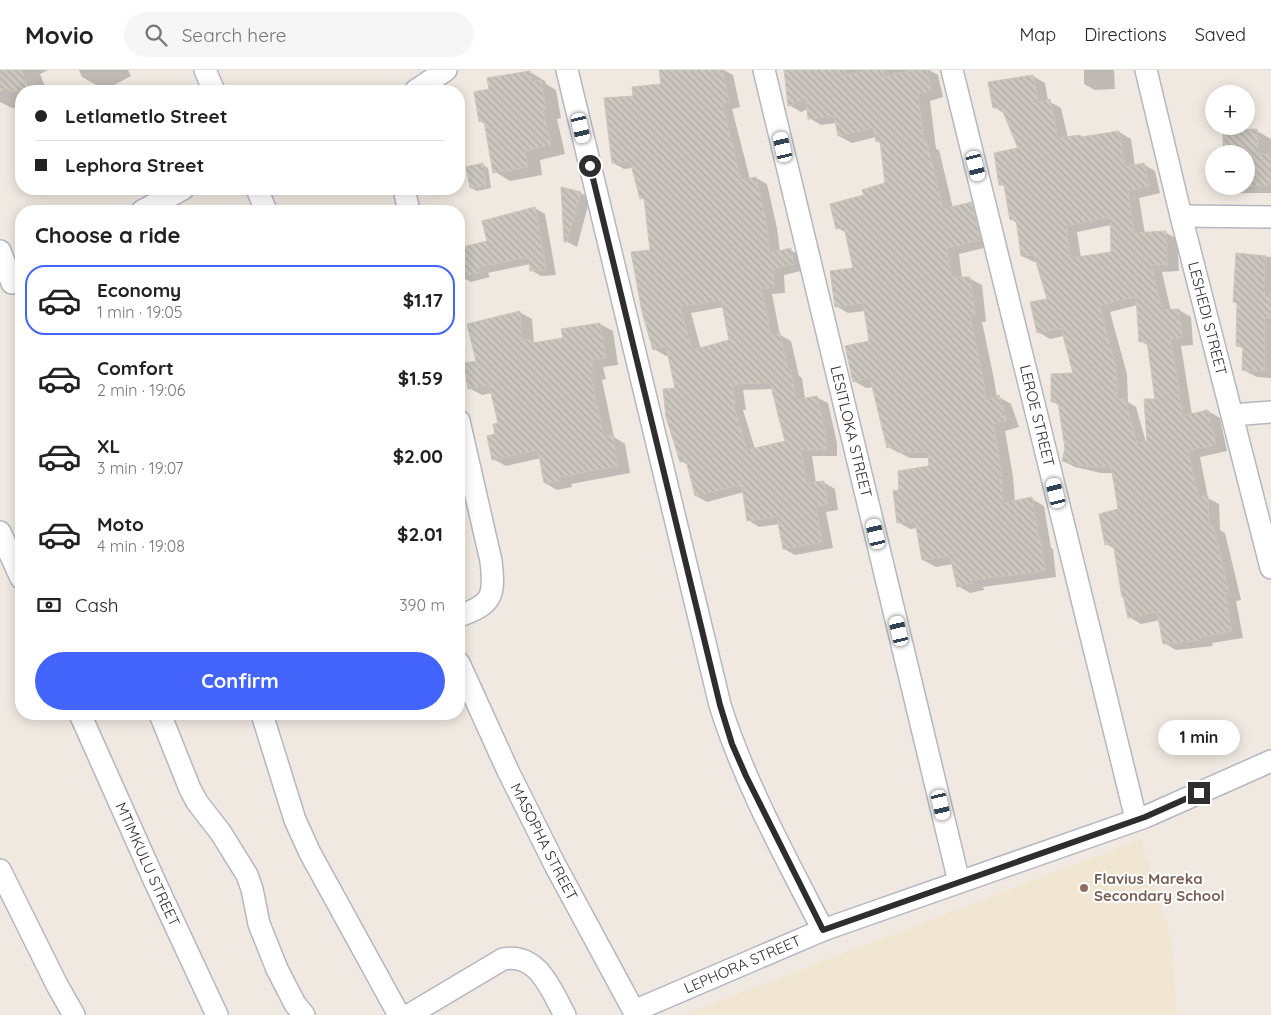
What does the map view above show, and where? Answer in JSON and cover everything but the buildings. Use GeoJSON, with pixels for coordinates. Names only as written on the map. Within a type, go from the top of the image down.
{"type":"FeatureCollection","features":[{"type":"Feature","properties":{"kind":"street"},"geometry":{"type":"LineString","coordinates":[[205,70],[211,85]]}},
{"type":"Feature","properties":{"kind":"street"},"geometry":{"type":"LineString","coordinates":[[567,70],[720,705],[732,744],[746,776],[823,930]]}},
{"type":"Feature","properties":{"kind":"street","name":"LESITLOKA STREET"},"geometry":{"type":"LineString","coordinates":[[764,70],[959,882]]}},
{"type":"Feature","properties":{"kind":"street","name":"LEROE STREET"},"geometry":{"type":"LineString","coordinates":[[952,70],[1136,819]]}},
{"type":"Feature","properties":{"kind":"street","name":"LESHEDI STREET"},"geometry":{"type":"LineString","coordinates":[[1146,70],[1181,216],[1271,565]]}},
{"type":"Feature","properties":{"kind":"street"},"geometry":{"type":"LineString","coordinates":[[423,85],[441,71]]}},
{"type":"Feature","properties":{"kind":"street"},"geometry":{"type":"LineString","coordinates":[[153,205],[172,195]]}},
{"type":"Feature","properties":{"kind":"street"},"geometry":{"type":"LineString","coordinates":[[1181,216],[1271,217]]}},
{"type":"Feature","properties":{"kind":"street"},"geometry":{"type":"LineString","coordinates":[[0,251],[11,284]]}},
{"type":"Feature","properties":{"kind":"street"},"geometry":{"type":"LineString","coordinates":[[1232,415],[1271,412]]}},
{"type":"Feature","properties":{"kind":"street"},"geometry":{"type":"LineString","coordinates":[[465,446],[492,561],[493,582],[490,596],[485,604],[465,614]]}},
{"type":"Feature","properties":{"kind":"street"},"geometry":{"type":"LineString","coordinates":[[0,532],[15,565]]}},
{"type":"Feature","properties":{"kind":"street","name":"MASOPHA STREET"},"geometry":{"type":"LineString","coordinates":[[465,676],[508,771],[555,865],[635,1013]]}},
{"type":"Feature","properties":{"kind":"street","name":"MTIMKULU STREET"},"geometry":{"type":"LineString","coordinates":[[83,720],[217,1015]]}},
{"type":"Feature","properties":{"kind":"street"},"geometry":{"type":"LineString","coordinates":[[162,720],[197,802],[221,833],[247,875],[259,924],[277,969],[295,1004],[304,1015]]}},
{"type":"Feature","properties":{"kind":"street"},"geometry":{"type":"LineString","coordinates":[[264,720],[294,820],[400,1015]]}},
{"type":"Feature","properties":{"kind":"street","name":"LEPHORA STREET"},"geometry":{"type":"LineString","coordinates":[[635,1013],[823,930],[1136,819],[1271,760]]}},
{"type":"Feature","properties":{"kind":"street"},"geometry":{"type":"LineString","coordinates":[[0,870],[57,985],[74,1015]]}},
{"type":"Feature","properties":{"kind":"street"},"geometry":{"type":"LineString","coordinates":[[408,1015],[503,959],[513,957],[533,965],[542,975],[566,1015]]}},
{"type":"Feature","properties":{"kind":"shaded area","name":"Flavius Mareka Secondary School"},"geometry":{"type":"Polygon","coordinates":[[[1141,839],[1171,937],[1177,1015],[683,1015],[1141,839]]]}},
{"type":"Feature","properties":{"kind":"place","name":"Flavius Mareka Secondary School"},"geometry":{"type":"Point","coordinates":[1084,888]}},
{"type":"Feature","properties":{"kind":"route"},"geometry":{"type":"LineString","coordinates":[[590,166],[720,705],[732,744],[746,776],[823,930],[1145,817],[1199,793]]}}]}
